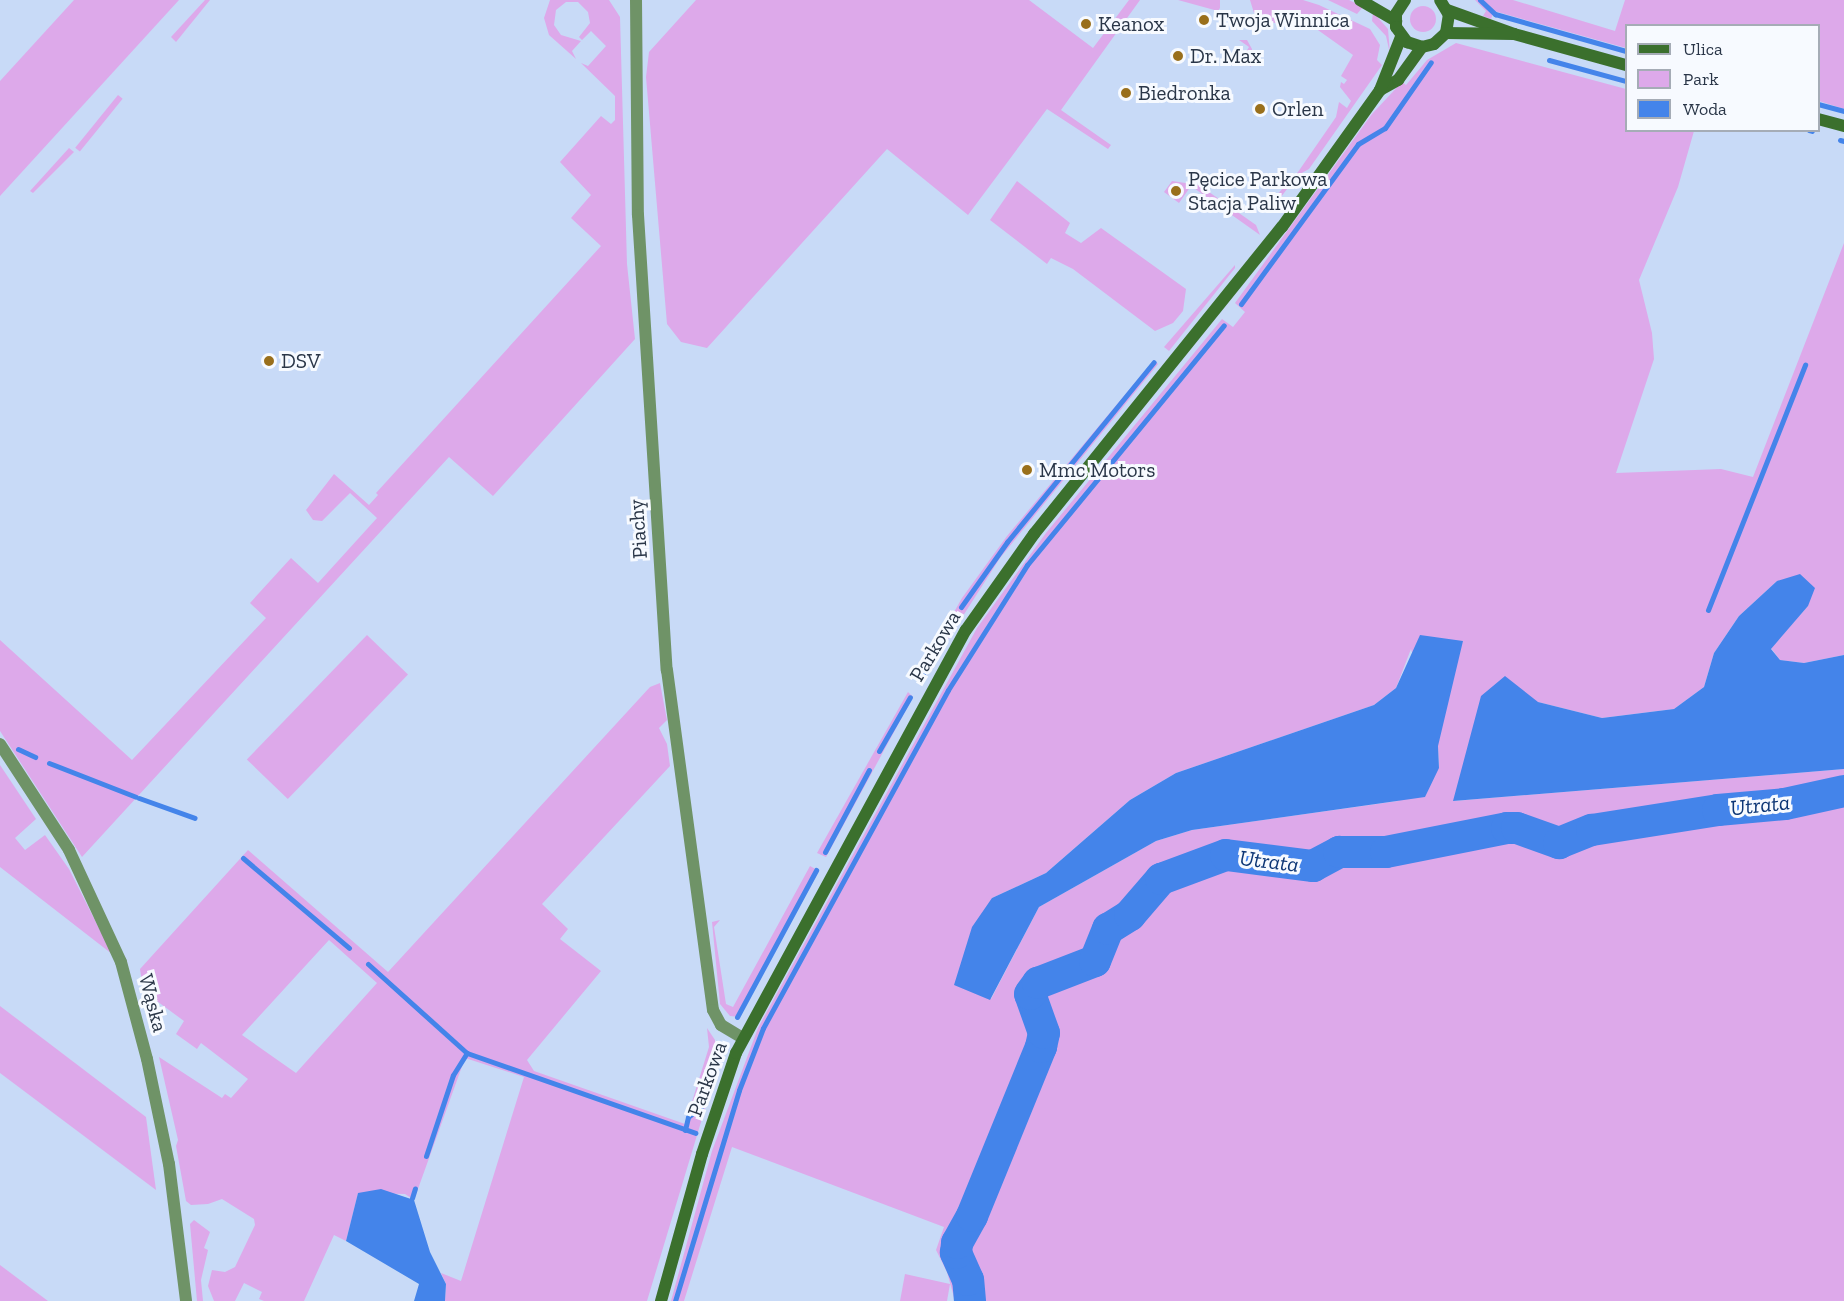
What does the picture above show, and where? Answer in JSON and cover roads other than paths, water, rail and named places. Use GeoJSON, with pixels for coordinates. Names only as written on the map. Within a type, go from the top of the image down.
{"type":"FeatureCollection","features":[{"type":"Feature","properties":{"kind":"street","name":"Piachy"},"geometry":{"type":"LineString","coordinates":[[636,0],[638,215],[667,670],[713,1010],[721,1025],[743,1038]]}},
{"type":"Feature","properties":{"kind":"street"},"geometry":{"type":"LineString","coordinates":[[1360,0],[1396,21]]}},
{"type":"Feature","properties":{"kind":"street"},"geometry":{"type":"LineString","coordinates":[[1405,0],[1396,21],[1401,37],[1422,47],[1434,44],[1446,33],[1514,34]]}},
{"type":"Feature","properties":{"kind":"street"},"geometry":{"type":"LineString","coordinates":[[1446,33],[1444,5],[1514,34],[1625,65]]}},
{"type":"Feature","properties":{"kind":"street","name":"Parkowa"},"geometry":{"type":"LineString","coordinates":[[661,1301],[707,1139],[743,1038],[918,713],[998,582],[1252,266],[1380,90],[1401,37]]}},
{"type":"Feature","properties":{"kind":"street","name":"Parkowa"},"geometry":{"type":"LineString","coordinates":[[1380,90],[1398,80],[1422,47]]}},
{"type":"Feature","properties":{"kind":"street"},"geometry":{"type":"LineString","coordinates":[[1820,120],[1844,126]]}},
{"type":"Feature","properties":{"kind":"street","name":"Wąska"},"geometry":{"type":"LineString","coordinates":[[0,744],[69,850],[122,962],[147,1059],[169,1164],[186,1301]]}},
{"type":"Feature","properties":{"kind":"water"},"geometry":{"type":"Polygon","coordinates":[[[1800,574],[1815,588],[1808,606],[1771,649],[1780,660],[1804,663],[1844,655],[1844,769],[1453,801],[1481,696],[1505,676],[1538,702],[1602,718],[1674,709],[1704,687],[1714,653],[1739,616],[1777,581],[1800,574]]]}},
{"type":"Feature","properties":{"kind":"water"},"geometry":{"type":"Polygon","coordinates":[[[1420,635],[1463,641],[1438,746],[1439,768],[1425,797],[1192,830],[1156,841],[1039,907],[990,1000],[954,985],[972,927],[992,898],[1046,873],[1130,800],[1176,773],[1374,705],[1396,688],[1420,635]]]}},
{"type":"Feature","properties":{"kind":"water"},"geometry":{"type":"Polygon","coordinates":[[[381,1189],[414,1200],[430,1252],[446,1284],[445,1301],[414,1301],[419,1284],[346,1241],[358,1193],[381,1189]]]}},
{"type":"Feature","properties":{"kind":"waterway"},"geometry":{"type":"LineString","coordinates":[[1480,0],[1495,14],[1625,51]]}},
{"type":"Feature","properties":{"kind":"waterway"},"geometry":{"type":"LineString","coordinates":[[1549,60],[1625,81]]}},
{"type":"Feature","properties":{"kind":"waterway"},"geometry":{"type":"LineString","coordinates":[[1241,304],[1358,144],[1385,128],[1431,62]]}},
{"type":"Feature","properties":{"kind":"waterway"},"geometry":{"type":"LineString","coordinates":[[1820,105],[1844,111]]}},
{"type":"Feature","properties":{"kind":"waterway"},"geometry":{"type":"LineString","coordinates":[[1840,140],[1844,141]]}},
{"type":"Feature","properties":{"kind":"waterway"},"geometry":{"type":"LineString","coordinates":[[675,1301],[739,1090],[763,1028],[948,690],[1027,565],[1224,325]]}},
{"type":"Feature","properties":{"kind":"waterway"},"geometry":{"type":"LineString","coordinates":[[961,607],[1007,542],[1154,362]]}},
{"type":"Feature","properties":{"kind":"waterway"},"geometry":{"type":"LineString","coordinates":[[1708,610],[1805,365]]}},
{"type":"Feature","properties":{"kind":"waterway"},"geometry":{"type":"LineString","coordinates":[[923,673],[949,627]]}},
{"type":"Feature","properties":{"kind":"waterway"},"geometry":{"type":"LineString","coordinates":[[879,751],[910,697]]}},
{"type":"Feature","properties":{"kind":"waterway"},"geometry":{"type":"LineString","coordinates":[[18,749],[35,757]]}},
{"type":"Feature","properties":{"kind":"waterway"},"geometry":{"type":"LineString","coordinates":[[49,763],[136,797]]}},
{"type":"Feature","properties":{"kind":"waterway"},"geometry":{"type":"LineString","coordinates":[[825,852],[869,770]]}},
{"type":"Feature","properties":{"kind":"waterway","name":"Utrata"},"geometry":{"type":"LineString","coordinates":[[970,1301],[968,1280],[956,1253],[957,1243],[972,1216],[1041,1047],[1044,1033],[1030,994],[1038,983],[1095,961],[1108,929],[1130,915],[1161,879],[1226,855],[1313,866],[1339,852],[1386,852],[1507,828],[1517,828],[1559,843],[1592,830],[1718,810],[1785,804],[1844,791]]}},
{"type":"Feature","properties":{"kind":"waterway"},"geometry":{"type":"LineString","coordinates":[[139,798],[195,818]]}},
{"type":"Feature","properties":{"kind":"waterway"},"geometry":{"type":"LineString","coordinates":[[243,858],[349,948]]}},
{"type":"Feature","properties":{"kind":"waterway"},"geometry":{"type":"LineString","coordinates":[[737,1017],[816,870]]}},
{"type":"Feature","properties":{"kind":"waterway"},"geometry":{"type":"LineString","coordinates":[[368,964],[467,1053],[695,1133]]}},
{"type":"Feature","properties":{"kind":"waterway"},"geometry":{"type":"LineString","coordinates":[[426,1156],[453,1075],[467,1053]]}},
{"type":"Feature","properties":{"kind":"waterway"},"geometry":{"type":"LineString","coordinates":[[713,1068],[717,1060]]}},
{"type":"Feature","properties":{"kind":"waterway"},"geometry":{"type":"LineString","coordinates":[[685,1130],[688,1117],[701,1107],[711,1074]]}},
{"type":"Feature","properties":{"kind":"waterway"},"geometry":{"type":"LineString","coordinates":[[412,1198],[415,1188]]}},
{"type":"Feature","properties":{"kind":"place","name":"Twoja Winnica"},"geometry":{"type":"Point","coordinates":[1204,20]}},
{"type":"Feature","properties":{"kind":"place","name":"Keanox"},"geometry":{"type":"Point","coordinates":[1086,24]}},
{"type":"Feature","properties":{"kind":"place","name":"Dr. Max"},"geometry":{"type":"Point","coordinates":[1178,56]}},
{"type":"Feature","properties":{"kind":"place","name":"Biedronka"},"geometry":{"type":"Point","coordinates":[1126,93]}},
{"type":"Feature","properties":{"kind":"place","name":"Orlen"},"geometry":{"type":"Point","coordinates":[1260,109]}},
{"type":"Feature","properties":{"kind":"place","name":"Pęcice Parkowa Stacja Paliw"},"geometry":{"type":"Point","coordinates":[1176,191]}},
{"type":"Feature","properties":{"kind":"place","name":"DSV"},"geometry":{"type":"Point","coordinates":[269,361]}},
{"type":"Feature","properties":{"kind":"place","name":"Mmc Motors"},"geometry":{"type":"Point","coordinates":[1027,470]}}]}
